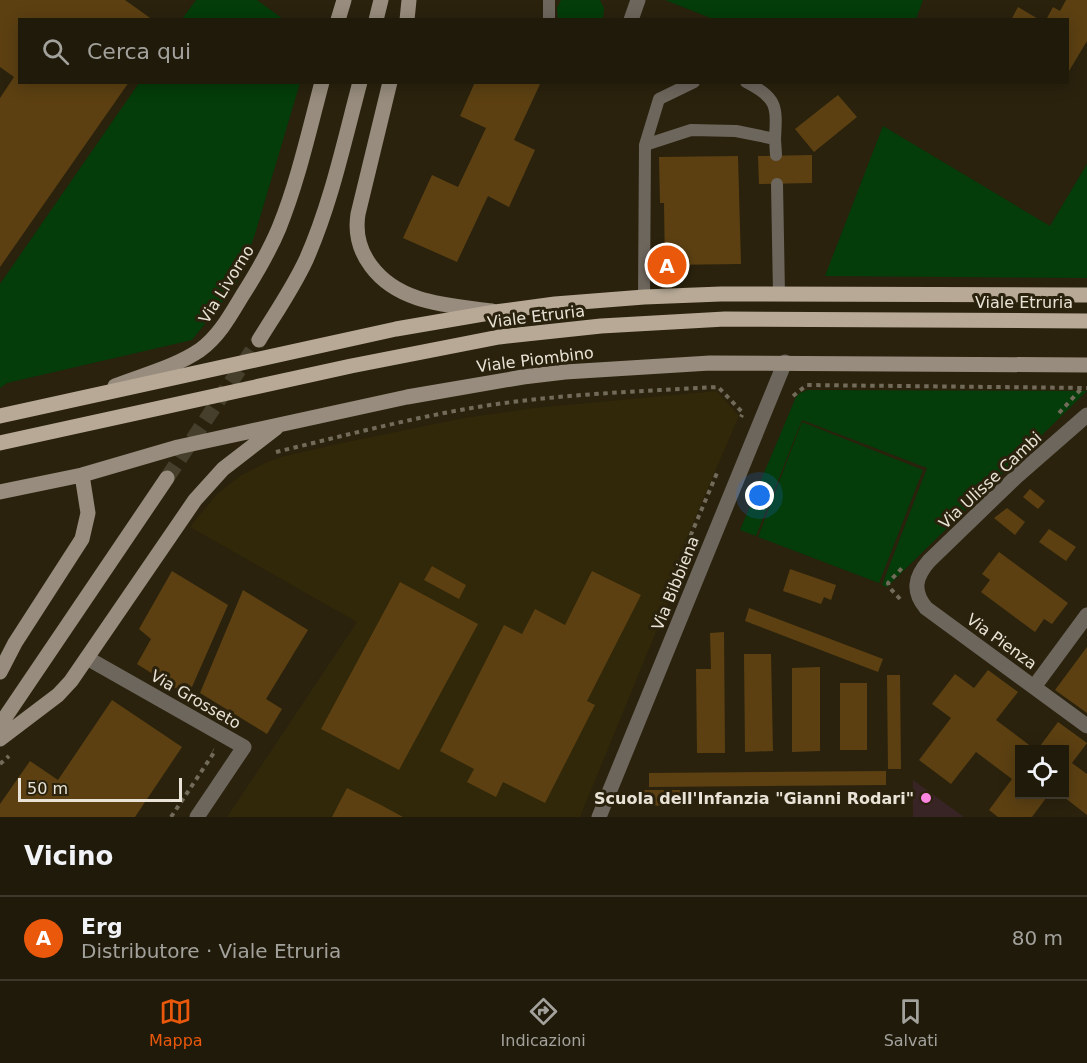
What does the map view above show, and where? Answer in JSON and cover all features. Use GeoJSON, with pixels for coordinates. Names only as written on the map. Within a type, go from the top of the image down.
{"type":"FeatureCollection","features":[{"type":"Feature","properties":{"kind":"main road","name":"Viale Etruria"},"geometry":{"type":"LineString","coordinates":[[0,416],[396,329],[555,304],[644,297],[779,294],[1087,295]]}},
{"type":"Feature","properties":{"kind":"main road","name":"Viale Etruria"},"geometry":{"type":"LineString","coordinates":[[0,443],[351,366],[516,335],[632,324],[725,319],[1087,321]]}},
{"type":"Feature","properties":{"kind":"street"},"geometry":{"type":"LineString","coordinates":[[339,18],[344,0]]}},
{"type":"Feature","properties":{"kind":"street"},"geometry":{"type":"LineString","coordinates":[[376,18],[381,0]]}},
{"type":"Feature","properties":{"kind":"street"},"geometry":{"type":"LineString","coordinates":[[407,18],[409,0]]}},
{"type":"Feature","properties":{"kind":"street"},"geometry":{"type":"LineString","coordinates":[[631,18],[635,1]]}},
{"type":"Feature","properties":{"kind":"street","name":"Via Livorno"},"geometry":{"type":"LineString","coordinates":[[53,405],[112,387],[168,366],[194,354],[214,337],[249,285],[279,226],[294,185],[321,84]]}},
{"type":"Feature","properties":{"kind":"street"},"geometry":{"type":"LineString","coordinates":[[259,340],[291,288],[321,224],[359,84]]}},
{"type":"Feature","properties":{"kind":"street"},"geometry":{"type":"LineString","coordinates":[[390,84],[358,214],[357,236],[362,252],[376,274],[398,291],[434,303],[495,312]]}},
{"type":"Feature","properties":{"kind":"street","name":"Viale Piombino"},"geometry":{"type":"LineString","coordinates":[[0,492],[82,475],[177,447],[407,397],[533,376],[652,366],[785,362],[1087,365]]}},
{"type":"Feature","properties":{"kind":"street","name":"Via Bibbiena"},"geometry":{"type":"LineString","coordinates":[[599,817],[785,362]]}},
{"type":"Feature","properties":{"kind":"street","name":"Via Ulisse Cambi"},"geometry":{"type":"LineString","coordinates":[[919,573],[1009,483],[1087,415]]}},
{"type":"Feature","properties":{"kind":"street"},"geometry":{"type":"LineString","coordinates":[[0,739],[58,695],[71,681],[200,493],[223,469],[280,425]]}},
{"type":"Feature","properties":{"kind":"street"},"geometry":{"type":"LineString","coordinates":[[0,672],[15,643],[81,543],[88,513],[82,475]]}},
{"type":"Feature","properties":{"kind":"street"},"geometry":{"type":"LineString","coordinates":[[0,725],[167,478]]}},
{"type":"Feature","properties":{"kind":"street","name":"Via Pienza"},"geometry":{"type":"LineString","coordinates":[[919,573],[917,591],[926,608],[1087,726]]}},
{"type":"Feature","properties":{"kind":"street"},"geometry":{"type":"LineString","coordinates":[[1034,687],[1087,615]]}},
{"type":"Feature","properties":{"kind":"street","name":"Via Grosseto"},"geometry":{"type":"LineString","coordinates":[[87,658],[244,747],[197,817]]}},
{"type":"Feature","properties":{"kind":"lane"},"geometry":{"type":"LineString","coordinates":[[549,0],[549,18]]}},
{"type":"Feature","properties":{"kind":"lane"},"geometry":{"type":"LineString","coordinates":[[644,297],[645,145],[659,99],[690,84]]}},
{"type":"Feature","properties":{"kind":"lane"},"geometry":{"type":"LineString","coordinates":[[750,84],[766,93],[777,111],[776,155]]}},
{"type":"Feature","properties":{"kind":"lane"},"geometry":{"type":"LineString","coordinates":[[645,145],[691,130],[736,131],[776,139]]}},
{"type":"Feature","properties":{"kind":"lane"},"geometry":{"type":"LineString","coordinates":[[777,184],[779,294]]}},
{"type":"Feature","properties":{"kind":"path"},"geometry":{"type":"LineString","coordinates":[[789,404],[794,393],[807,385],[1087,388]]}},
{"type":"Feature","properties":{"kind":"path"},"geometry":{"type":"LineString","coordinates":[[275,452],[453,412],[501,404],[604,393],[718,387],[743,413],[738,424]]}},
{"type":"Feature","properties":{"kind":"path"},"geometry":{"type":"LineString","coordinates":[[685,570],[679,563],[720,467]]}},
{"type":"Feature","properties":{"kind":"path"},"geometry":{"type":"LineString","coordinates":[[171,817],[215,751],[205,745]]}},
{"type":"Feature","properties":{"kind":"shaded area"},"geometry":{"type":"Polygon","coordinates":[[[717,391],[739,416],[675,565],[681,571],[580,817],[227,817],[357,622],[190,527],[217,494],[240,476],[265,463],[342,443],[464,418],[534,408],[717,391]]]}},
{"type":"Feature","properties":{"kind":"shaded area","name":"Scuola dell'Infanzia \"Gianni Rodari\""},"geometry":{"type":"Polygon","coordinates":[[[913,780],[964,817],[913,817],[913,780]]]}},
{"type":"Feature","properties":{"kind":"green space"},"geometry":{"type":"Polygon","coordinates":[[[196,0],[257,0],[282,18],[183,18],[196,0]]]}},
{"type":"Feature","properties":{"kind":"green space"},"geometry":{"type":"Polygon","coordinates":[[[561,0],[600,0],[604,8],[603,18],[558,18],[557,8],[561,0]]]}},
{"type":"Feature","properties":{"kind":"green space"},"geometry":{"type":"Polygon","coordinates":[[[665,0],[923,0],[916,18],[710,18],[665,0]]]}},
{"type":"Feature","properties":{"kind":"green space"},"geometry":{"type":"Polygon","coordinates":[[[138,84],[300,84],[242,272],[233,289],[192,340],[7,383],[0,388],[0,284],[138,84]]]}},
{"type":"Feature","properties":{"kind":"green space"},"geometry":{"type":"Polygon","coordinates":[[[883,126],[1050,226],[1087,164],[1087,278],[825,276],[883,126]]]}},
{"type":"Feature","properties":{"kind":"green space"},"geometry":{"type":"Polygon","coordinates":[[[808,390],[1087,391],[887,587],[882,585],[927,468],[802,420],[756,536],[740,530],[796,397],[808,390]]]}},
{"type":"Feature","properties":{"kind":"green space"},"geometry":{"type":"Polygon","coordinates":[[[802,422],[923,470],[879,583],[758,537],[802,422]]]}},
{"type":"Feature","properties":{"kind":"building"},"geometry":{"type":"Polygon","coordinates":[[[0,0],[125,0],[150,18],[18,18],[18,84],[128,84],[0,267],[0,98],[14,77],[0,67],[0,0]]]}},
{"type":"Feature","properties":{"kind":"building"},"geometry":{"type":"Polygon","coordinates":[[[1066,0],[1087,0],[1087,41],[1069,71],[1069,18],[1047,18],[1053,7],[1060,11],[1066,0]]]}},
{"type":"Feature","properties":{"kind":"building"},"geometry":{"type":"Polygon","coordinates":[[[1018,7],[1037,18],[1012,18],[1018,7]]]}},
{"type":"Feature","properties":{"kind":"building"},"geometry":{"type":"Polygon","coordinates":[[[474,84],[540,84],[514,140],[535,150],[509,207],[488,196],[457,262],[403,238],[432,175],[458,187],[486,128],[460,116],[474,84]]]}},
{"type":"Feature","properties":{"kind":"building"},"geometry":{"type":"Polygon","coordinates":[[[838,95],[857,117],[814,152],[795,129],[838,95]]]}},
{"type":"Feature","properties":{"kind":"building"},"geometry":{"type":"Polygon","coordinates":[[[812,155],[812,183],[759,184],[758,156],[812,155]]]}},
{"type":"Feature","properties":{"kind":"building"},"geometry":{"type":"Polygon","coordinates":[[[738,156],[741,264],[665,265],[664,203],[660,203],[659,157],[738,156]]]}},
{"type":"Feature","properties":{"kind":"building"},"geometry":{"type":"Polygon","coordinates":[[[1030,489],[1045,501],[1038,509],[1023,497],[1030,489]]]}},
{"type":"Feature","properties":{"kind":"building"},"geometry":{"type":"Polygon","coordinates":[[[1007,508],[1025,522],[1015,535],[994,518],[1007,508]]]}},
{"type":"Feature","properties":{"kind":"building"},"geometry":{"type":"Polygon","coordinates":[[[1049,529],[1076,547],[1066,561],[1039,542],[1049,529]]]}},
{"type":"Feature","properties":{"kind":"building"},"geometry":{"type":"Polygon","coordinates":[[[999,552],[1068,603],[1052,624],[1044,619],[1035,632],[981,592],[990,580],[982,574],[999,552]]]}},
{"type":"Feature","properties":{"kind":"building"},"geometry":{"type":"Polygon","coordinates":[[[432,566],[466,585],[459,599],[424,580],[432,566]]]}},
{"type":"Feature","properties":{"kind":"building"},"geometry":{"type":"Polygon","coordinates":[[[790,569],[836,585],[831,600],[824,597],[821,604],[783,591],[790,569]]]}},
{"type":"Feature","properties":{"kind":"building"},"geometry":{"type":"Polygon","coordinates":[[[172,571],[228,605],[188,696],[137,664],[151,639],[139,629],[172,571]]]}},
{"type":"Feature","properties":{"kind":"building"},"geometry":{"type":"Polygon","coordinates":[[[592,571],[641,595],[587,701],[595,705],[545,803],[503,782],[496,797],[467,782],[474,769],[440,751],[504,625],[522,634],[535,609],[565,625],[592,571]]]}},
{"type":"Feature","properties":{"kind":"building"},"geometry":{"type":"Polygon","coordinates":[[[400,582],[478,624],[399,770],[321,729],[400,582]]]}},
{"type":"Feature","properties":{"kind":"building"},"geometry":{"type":"Polygon","coordinates":[[[243,590],[308,630],[266,699],[282,709],[267,734],[200,693],[243,590]]]}},
{"type":"Feature","properties":{"kind":"building"},"geometry":{"type":"Polygon","coordinates":[[[749,608],[883,659],[878,672],[745,621],[749,608]]]}},
{"type":"Feature","properties":{"kind":"building"},"geometry":{"type":"Polygon","coordinates":[[[724,632],[725,753],[697,753],[696,669],[711,669],[710,633],[724,632]]]}},
{"type":"Feature","properties":{"kind":"building"},"geometry":{"type":"Polygon","coordinates":[[[1087,647],[1087,713],[1055,690],[1087,647]]]}},
{"type":"Feature","properties":{"kind":"building"},"geometry":{"type":"Polygon","coordinates":[[[744,654],[771,654],[773,751],[745,752],[744,654]]]}},
{"type":"Feature","properties":{"kind":"building"},"geometry":{"type":"Polygon","coordinates":[[[820,667],[820,751],[792,752],[792,668],[820,667]]]}},
{"type":"Feature","properties":{"kind":"building"},"geometry":{"type":"Polygon","coordinates":[[[988,670],[1018,692],[996,720],[1029,745],[1015,745],[1015,799],[1045,799],[1032,817],[998,817],[989,810],[1012,779],[976,752],[951,784],[919,760],[951,718],[932,704],[955,674],[974,688],[988,670]]]}},
{"type":"Feature","properties":{"kind":"building"},"geometry":{"type":"Polygon","coordinates":[[[887,675],[900,675],[901,769],[888,769],[887,675]]]}},
{"type":"Feature","properties":{"kind":"building"},"geometry":{"type":"Polygon","coordinates":[[[840,683],[867,683],[867,750],[840,750],[840,683]]]}},
{"type":"Feature","properties":{"kind":"building"},"geometry":{"type":"Polygon","coordinates":[[[112,700],[182,747],[135,817],[0,817],[0,804],[30,761],[58,780],[112,700]]]}},
{"type":"Feature","properties":{"kind":"building"},"geometry":{"type":"Polygon","coordinates":[[[1058,722],[1087,743],[1072,763],[1087,774],[1087,815],[1066,799],[1069,799],[1069,745],[1041,745],[1058,722]]]}},
{"type":"Feature","properties":{"kind":"building"},"geometry":{"type":"Polygon","coordinates":[[[886,771],[886,785],[649,787],[649,773],[886,771]]]}},
{"type":"Feature","properties":{"kind":"building"},"geometry":{"type":"Polygon","coordinates":[[[347,788],[381,805],[403,817],[332,817],[347,788]]]}},
{"type":"Feature","properties":{"kind":"building"},"geometry":{"type":"Polygon","coordinates":[[[638,790],[686,790],[686,805],[639,806],[638,790]]]}},
{"type":"Feature","properties":{"kind":"tunnel"},"geometry":{"type":"LineString","coordinates":[[167,478],[259,340]]}},
{"type":"Feature","properties":{"kind":"place","name":"Erg"},"geometry":{"type":"Point","coordinates":[667,265]}},
{"type":"Feature","properties":{"kind":"place","name":"Scuola dell'Infanzia \"Gianni Rodari\""},"geometry":{"type":"Point","coordinates":[926,798]}}]}
